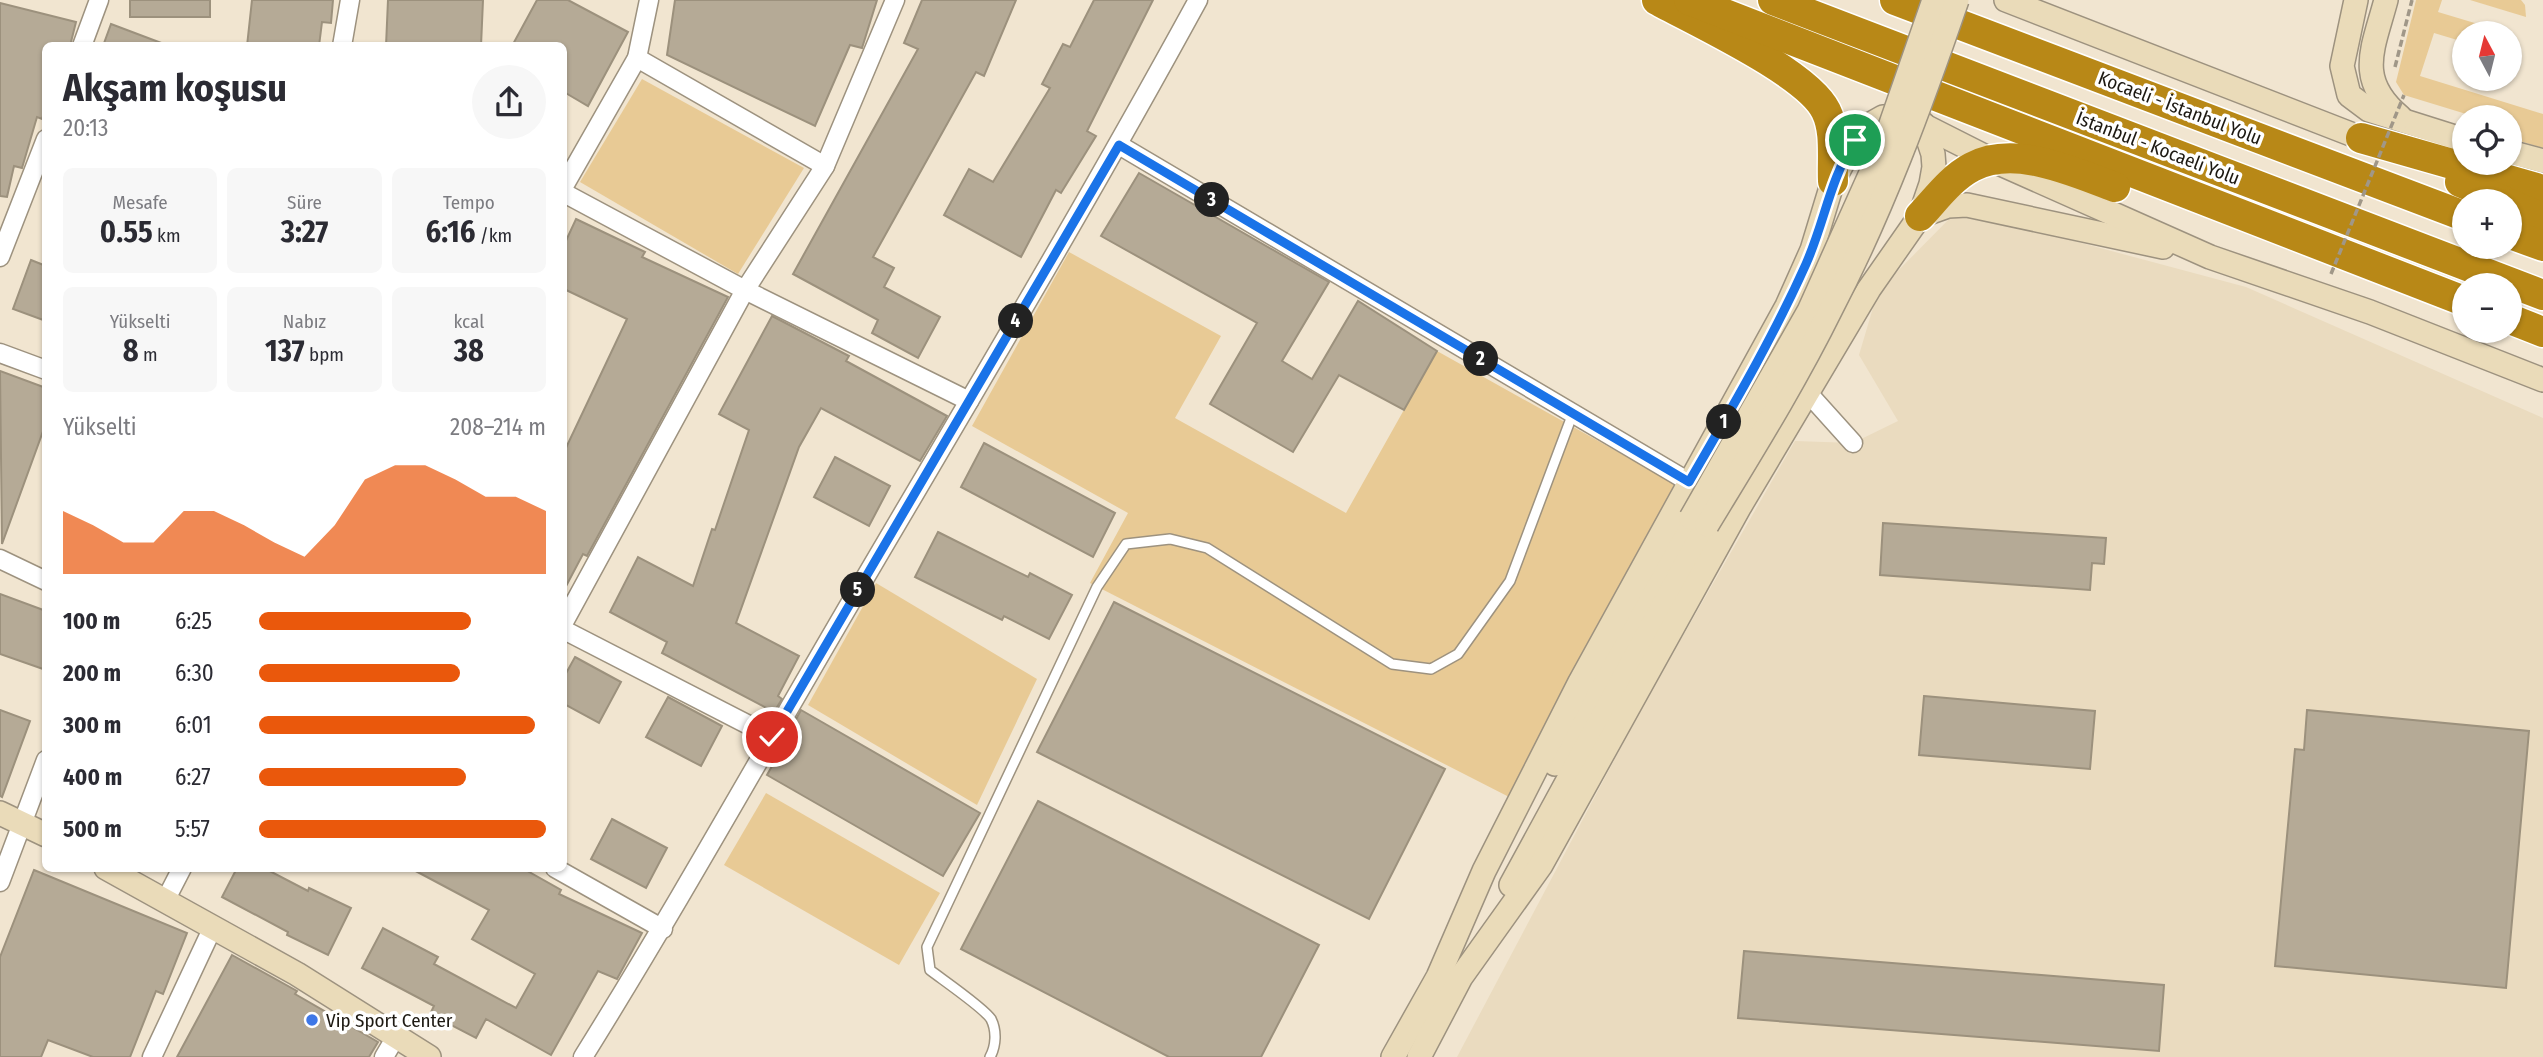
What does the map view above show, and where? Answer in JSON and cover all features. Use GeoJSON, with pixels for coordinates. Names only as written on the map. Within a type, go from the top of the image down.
{"type":"FeatureCollection","features":[{"type":"Feature","properties":{"kind":"highway"},"geometry":{"type":"LineString","coordinates":[[1657,0],[1786,73],[1812,92],[1826,111],[1830,124],[1833,181]]}},
{"type":"Feature","properties":{"kind":"highway"},"geometry":{"type":"LineString","coordinates":[[1689,0],[2452,296]]}},
{"type":"Feature","properties":{"kind":"highway","name":"İstanbul - Kocaeli Yolu"},"geometry":{"type":"LineString","coordinates":[[1773,0],[2543,295]]}},
{"type":"Feature","properties":{"kind":"highway","name":"Kocaeli - İstanbul Yolu"},"geometry":{"type":"LineString","coordinates":[[1895,0],[2452,211]]}},
{"type":"Feature","properties":{"kind":"highway"},"geometry":{"type":"LineString","coordinates":[[2361,138],[2543,190]]}},
{"type":"Feature","properties":{"kind":"highway"},"geometry":{"type":"LineString","coordinates":[[2361,138],[2477,189]]}},
{"type":"Feature","properties":{"kind":"highway"},"geometry":{"type":"LineString","coordinates":[[1920,216],[1953,181],[1972,167],[1992,160],[2026,160],[2049,165],[2156,201],[2300,239]]}},
{"type":"Feature","properties":{"kind":"highway"},"geometry":{"type":"LineString","coordinates":[[2522,209],[2543,218]]}},
{"type":"Feature","properties":{"kind":"highway"},"geometry":{"type":"LineString","coordinates":[[2522,238],[2543,246]]}},
{"type":"Feature","properties":{"kind":"highway"},"geometry":{"type":"LineString","coordinates":[[2522,324],[2543,332]]}},
{"type":"Feature","properties":{"kind":"main road"},"geometry":{"type":"LineString","coordinates":[[1449,977],[1699,522],[1810,311],[1884,144],[1934,0]]}},
{"type":"Feature","properties":{"kind":"main road"},"geometry":{"type":"LineString","coordinates":[[1699,522],[1779,407],[1837,297],[1893,171],[1956,0]]}},
{"type":"Feature","properties":{"kind":"main road"},"geometry":{"type":"LineString","coordinates":[[2006,0],[2361,138]]}},
{"type":"Feature","properties":{"kind":"main road"},"geometry":{"type":"LineString","coordinates":[[2356,0],[2343,52],[2344,83],[2349,95],[2359,104],[2409,113]]}},
{"type":"Feature","properties":{"kind":"main road"},"geometry":{"type":"LineString","coordinates":[[2386,0],[2371,55],[2373,84],[2377,95],[2452,134]]}},
{"type":"Feature","properties":{"kind":"main road"},"geometry":{"type":"LineString","coordinates":[[1419,1057],[1484,871],[1689,482],[1787,306],[1812,250],[1833,181],[1855,140],[1867,126],[1883,117],[1914,120],[1992,160],[2210,257],[2370,312],[2543,380]]}},
{"type":"Feature","properties":{"kind":"main road"},"geometry":{"type":"LineString","coordinates":[[1393,1057],[1449,977],[1541,864],[1740,506],[1869,289],[1920,216],[1934,167],[1933,154],[1914,120]]}},
{"type":"Feature","properties":{"kind":"main road"},"geometry":{"type":"LineString","coordinates":[[2522,155],[2543,161]]}},
{"type":"Feature","properties":{"kind":"main road"},"geometry":{"type":"LineString","coordinates":[[1920,216],[1948,206],[1967,205],[2210,257]]}},
{"type":"Feature","properties":{"kind":"main road"},"geometry":{"type":"LineString","coordinates":[[10,817],[42,833]]}},
{"type":"Feature","properties":{"kind":"main road"},"geometry":{"type":"LineString","coordinates":[[113,872],[297,974],[429,1057]]}},
{"type":"Feature","properties":{"kind":"street"},"geometry":{"type":"LineString","coordinates":[[83,42],[99,0]]}},
{"type":"Feature","properties":{"kind":"street"},"geometry":{"type":"LineString","coordinates":[[343,42],[351,0]]}},
{"type":"Feature","properties":{"kind":"street"},"geometry":{"type":"LineString","coordinates":[[567,181],[636,58],[649,0]]}},
{"type":"Feature","properties":{"kind":"street"},"geometry":{"type":"LineString","coordinates":[[567,616],[745,290],[825,166],[895,0]]}},
{"type":"Feature","properties":{"kind":"street"},"geometry":{"type":"LineString","coordinates":[[583,1057],[663,929],[772,737],[1119,145],[1198,0]]}},
{"type":"Feature","properties":{"kind":"street"},"geometry":{"type":"LineString","coordinates":[[636,58],[825,166]]}},
{"type":"Feature","properties":{"kind":"street"},"geometry":{"type":"LineString","coordinates":[[1119,145],[1689,482]]}},
{"type":"Feature","properties":{"kind":"street"},"geometry":{"type":"LineString","coordinates":[[0,257],[42,149]]}},
{"type":"Feature","properties":{"kind":"street"},"geometry":{"type":"LineString","coordinates":[[567,195],[745,290],[969,401]]}},
{"type":"Feature","properties":{"kind":"street"},"geometry":{"type":"LineString","coordinates":[[0,353],[42,369]]}},
{"type":"Feature","properties":{"kind":"street"},"geometry":{"type":"LineString","coordinates":[[1808,393],[1853,443]]}},
{"type":"Feature","properties":{"kind":"street"},"geometry":{"type":"LineString","coordinates":[[0,559],[42,579]]}},
{"type":"Feature","properties":{"kind":"street"},"geometry":{"type":"LineString","coordinates":[[567,632],[772,737]]}},
{"type":"Feature","properties":{"kind":"street"},"geometry":{"type":"LineString","coordinates":[[0,882],[10,817],[42,766]]}},
{"type":"Feature","properties":{"kind":"street"},"geometry":{"type":"LineString","coordinates":[[165,901],[180,872]]}},
{"type":"Feature","properties":{"kind":"street"},"geometry":{"type":"LineString","coordinates":[[562,872],[663,929]]}},
{"type":"Feature","properties":{"kind":"street"},"geometry":{"type":"LineString","coordinates":[[152,1057],[213,927]]}},
{"type":"Feature","properties":{"kind":"street"},"geometry":{"type":"LineString","coordinates":[[384,1057],[391,1045],[400,1039]]}},
{"type":"Feature","properties":{"kind":"lane"},"geometry":{"type":"LineString","coordinates":[[990,1057],[995,1048],[990,1017],[930,970],[927,947],[1097,587],[1126,544],[1170,539],[1208,548],[1392,664],[1431,669],[1458,654],[1510,581],[1573,413]]}},
{"type":"Feature","properties":{"kind":"path"},"geometry":{"type":"LineString","coordinates":[[2394,71],[2412,0]]}},
{"type":"Feature","properties":{"kind":"path"},"geometry":{"type":"LineString","coordinates":[[2396,92],[2409,113]]}},
{"type":"Feature","properties":{"kind":"path"},"geometry":{"type":"LineString","coordinates":[[2331,274],[2404,96]]}},
{"type":"Feature","properties":{"kind":"shaded area"},"geometry":{"type":"Polygon","coordinates":[[[2416,0],[2442,0],[2438,12],[2468,21],[2452,21],[2452,38],[2434,33],[2420,76],[2452,86],[2452,91],[2469,91],[2514,105],[2452,105],[2452,110],[2404,95],[2396,82],[2416,0]]]}},
{"type":"Feature","properties":{"kind":"shaded area"},"geometry":{"type":"Polygon","coordinates":[[[2470,0],[2521,0],[2525,5],[2526,17],[2470,0]]]}},
{"type":"Feature","properties":{"kind":"shaded area"},"geometry":{"type":"Polygon","coordinates":[[[642,79],[804,168],[738,274],[580,182],[642,79]]]}},
{"type":"Feature","properties":{"kind":"shaded area"},"geometry":{"type":"Polygon","coordinates":[[[2522,108],[2543,114],[2543,148],[2522,142],[2522,108]]]}},
{"type":"Feature","properties":{"kind":"shaded area"},"geometry":{"type":"Polygon","coordinates":[[[1958,210],[2246,287],[2543,418],[2543,1057],[1457,1057],[1646,700],[1795,441],[1853,443],[1898,421],[1859,355],[1878,291],[1958,210]]]}},
{"type":"Feature","properties":{"kind":"shaded area"},"geometry":{"type":"Polygon","coordinates":[[[1069,252],[1221,336],[1175,418],[1346,513],[1437,351],[1688,491],[1515,800],[1090,583],[1128,513],[972,426],[1069,252]]]}},
{"type":"Feature","properties":{"kind":"shaded area"},"geometry":{"type":"Polygon","coordinates":[[[876,583],[1037,679],[977,805],[808,705],[876,583]]]}},
{"type":"Feature","properties":{"kind":"shaded area"},"geometry":{"type":"Polygon","coordinates":[[[766,793],[940,893],[899,965],[724,865],[766,793]]]}},
{"type":"Feature","properties":{"kind":"building"},"geometry":{"type":"Polygon","coordinates":[[[130,0],[210,0],[210,17],[130,17],[130,0]]]}},
{"type":"Feature","properties":{"kind":"building"},"geometry":{"type":"Polygon","coordinates":[[[252,0],[333,0],[331,23],[322,22],[320,42],[247,42],[252,0]]]}},
{"type":"Feature","properties":{"kind":"building"},"geometry":{"type":"Polygon","coordinates":[[[388,0],[483,0],[481,42],[386,42],[388,0]]]}},
{"type":"Feature","properties":{"kind":"building"},"geometry":{"type":"Polygon","coordinates":[[[537,0],[568,0],[628,32],[588,106],[567,94],[567,42],[514,42],[537,0]]]}},
{"type":"Feature","properties":{"kind":"building"},"geometry":{"type":"Polygon","coordinates":[[[675,0],[877,0],[862,48],[850,45],[815,126],[667,55],[675,0]]]}},
{"type":"Feature","properties":{"kind":"building"},"geometry":{"type":"Polygon","coordinates":[[[922,0],[1016,0],[984,76],[976,72],[873,257],[894,268],[884,287],[940,317],[918,358],[872,333],[878,320],[793,274],[918,49],[904,43],[922,0]]]}},
{"type":"Feature","properties":{"kind":"building"},"geometry":{"type":"Polygon","coordinates":[[[1094,0],[1153,0],[1087,131],[1096,136],[1061,193],[1056,190],[1021,257],[944,215],[969,169],[993,182],[1050,88],[1042,84],[1063,44],[1070,47],[1094,0]]]}},
{"type":"Feature","properties":{"kind":"building"},"geometry":{"type":"Polygon","coordinates":[[[0,3],[76,22],[71,42],[42,42],[42,119],[37,117],[22,168],[14,166],[7,197],[0,196],[0,3]]]}},
{"type":"Feature","properties":{"kind":"building"},"geometry":{"type":"Polygon","coordinates":[[[111,24],[159,42],[104,42],[111,24]]]}},
{"type":"Feature","properties":{"kind":"building"},"geometry":{"type":"Polygon","coordinates":[[[1139,173],[1329,282],[1282,361],[1312,379],[1358,301],[1437,351],[1404,410],[1339,375],[1293,452],[1210,404],[1257,323],[1101,236],[1139,173]]]}},
{"type":"Feature","properties":{"kind":"building"},"geometry":{"type":"Polygon","coordinates":[[[576,219],[645,252],[642,257],[728,297],[587,556],[583,554],[567,584],[567,446],[627,319],[567,290],[567,238],[576,219]]]}},
{"type":"Feature","properties":{"kind":"building"},"geometry":{"type":"Polygon","coordinates":[[[31,260],[42,264],[42,320],[13,309],[31,260]]]}},
{"type":"Feature","properties":{"kind":"building"},"geometry":{"type":"Polygon","coordinates":[[[772,316],[849,356],[846,361],[947,416],[920,461],[821,408],[799,447],[736,623],[799,656],[778,696],[782,699],[774,712],[662,653],[667,642],[610,612],[638,557],[693,586],[749,430],[719,414],[772,316]]]}},
{"type":"Feature","properties":{"kind":"building"},"geometry":{"type":"Polygon","coordinates":[[[0,371],[42,387],[42,434],[2,544],[0,371]]]}},
{"type":"Feature","properties":{"kind":"building"},"geometry":{"type":"Polygon","coordinates":[[[984,443],[1115,513],[1093,557],[961,487],[984,443]]]}},
{"type":"Feature","properties":{"kind":"building"},"geometry":{"type":"Polygon","coordinates":[[[835,457],[890,486],[869,526],[814,497],[835,457]]]}},
{"type":"Feature","properties":{"kind":"building"},"geometry":{"type":"Polygon","coordinates":[[[1883,523],[2106,538],[2104,564],[2092,563],[2090,590],[1880,575],[1883,523]]]}},
{"type":"Feature","properties":{"kind":"building"},"geometry":{"type":"Polygon","coordinates":[[[938,532],[1028,577],[1030,573],[1072,595],[1049,639],[1004,616],[1002,620],[915,577],[938,532]]]}},
{"type":"Feature","properties":{"kind":"building"},"geometry":{"type":"Polygon","coordinates":[[[0,594],[42,610],[42,669],[0,654],[0,594]]]}},
{"type":"Feature","properties":{"kind":"building"},"geometry":{"type":"Polygon","coordinates":[[[1114,602],[1445,769],[1369,919],[1037,752],[1114,602]]]}},
{"type":"Feature","properties":{"kind":"building"},"geometry":{"type":"Polygon","coordinates":[[[575,657],[621,682],[599,723],[567,706],[567,672],[575,657]]]}},
{"type":"Feature","properties":{"kind":"building"},"geometry":{"type":"Polygon","coordinates":[[[1924,696],[2095,711],[2090,769],[1919,755],[1924,696]]]}},
{"type":"Feature","properties":{"kind":"building"},"geometry":{"type":"Polygon","coordinates":[[[668,697],[722,726],[701,766],[646,737],[668,697]]]}},
{"type":"Feature","properties":{"kind":"building"},"geometry":{"type":"Polygon","coordinates":[[[0,710],[30,721],[2,797],[0,796],[0,710]]]}},
{"type":"Feature","properties":{"kind":"building"},"geometry":{"type":"Polygon","coordinates":[[[801,710],[980,813],[943,876],[767,775],[801,710]]]}},
{"type":"Feature","properties":{"kind":"building"},"geometry":{"type":"Polygon","coordinates":[[[2307,710],[2529,731],[2506,988],[2275,966],[2295,749],[2304,750],[2307,710]]]}},
{"type":"Feature","properties":{"kind":"building"},"geometry":{"type":"Polygon","coordinates":[[[1038,801],[1319,945],[1261,1057],[1169,1057],[961,949],[1038,801]]]}},
{"type":"Feature","properties":{"kind":"building"},"geometry":{"type":"Polygon","coordinates":[[[612,819],[667,848],[646,888],[591,859],[612,819]]]}},
{"type":"Feature","properties":{"kind":"building"},"geometry":{"type":"Polygon","coordinates":[[[34,870],[187,933],[163,994],[156,991],[130,1057],[93,1057],[48,1040],[41,1057],[0,1057],[0,957],[34,870]]]}},
{"type":"Feature","properties":{"kind":"building"},"geometry":{"type":"Polygon","coordinates":[[[235,872],[272,872],[308,891],[309,888],[351,908],[328,955],[287,935],[288,932],[222,897],[235,872]]]}},
{"type":"Feature","properties":{"kind":"building"},"geometry":{"type":"Polygon","coordinates":[[[418,872],[529,872],[561,890],[559,894],[642,933],[617,979],[598,971],[551,1055],[486,1019],[476,1038],[430,1014],[434,1006],[362,968],[383,928],[438,957],[434,964],[516,1008],[535,974],[472,939],[489,910],[418,872]]]}},
{"type":"Feature","properties":{"kind":"building"},"geometry":{"type":"Polygon","coordinates":[[[1744,951],[2164,985],[2159,1051],[1738,1018],[1744,951]]]}},
{"type":"Feature","properties":{"kind":"building"},"geometry":{"type":"Polygon","coordinates":[[[232,955],[297,991],[295,994],[378,1042],[369,1057],[177,1057],[232,955]]]}},
{"type":"Feature","properties":{"kind":"place","name":"Vip Sport Center"},"geometry":{"type":"Point","coordinates":[312,1020]}},
{"type":"Feature","properties":{"kind":"route"},"geometry":{"type":"LineString","coordinates":[[772,737],[1119,145],[1689,482],[1744,388],[1787,306],[1812,250],[1833,181],[1855,140]]}}]}
